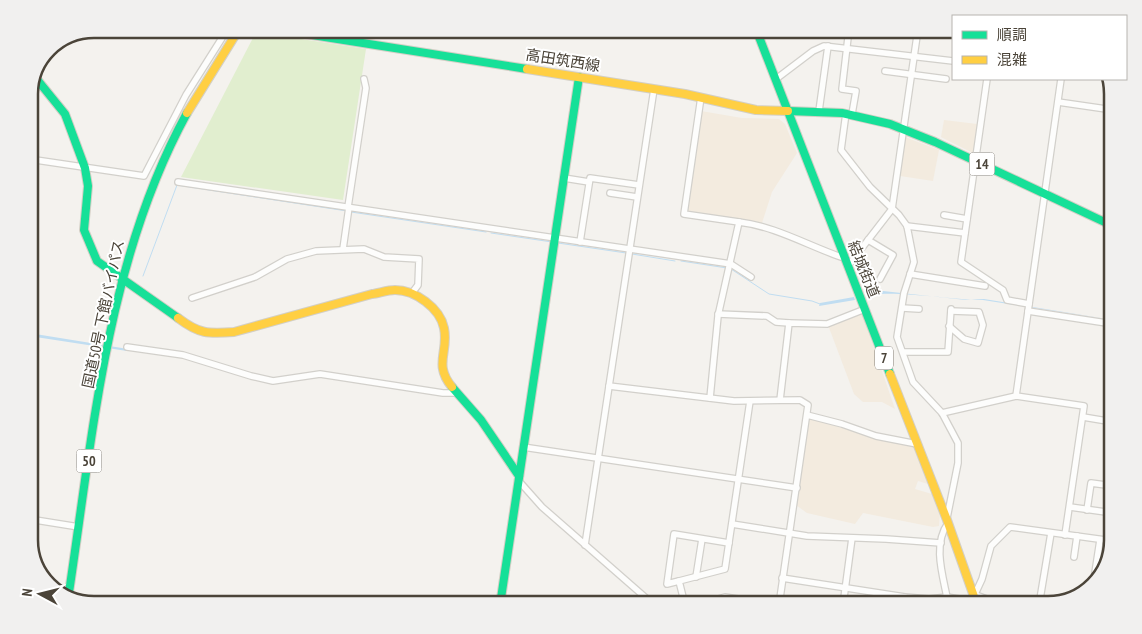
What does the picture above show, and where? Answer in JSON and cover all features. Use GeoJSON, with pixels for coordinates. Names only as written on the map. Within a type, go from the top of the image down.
{"type":"FeatureCollection","features":[{"type":"Feature","properties":{"kind":"main road","name":"国道50号 下館バイパス"},"geometry":{"type":"LineString","coordinates":[[69,591],[97,404],[122,279],[135,229],[155,177],[190,107],[234,38]]}},
{"type":"Feature","properties":{"kind":"main road","name":"高田筑西線"},"geometry":{"type":"LineString","coordinates":[[331,38],[654,88],[756,110],[788,111]]}},
{"type":"Feature","properties":{"kind":"main road","name":"結城街道"},"geometry":{"type":"LineString","coordinates":[[760,38],[947,522],[972,596]]}},
{"type":"Feature","properties":{"kind":"main road"},"geometry":{"type":"LineString","coordinates":[[501,596],[579,77]]}},
{"type":"Feature","properties":{"kind":"main road"},"geometry":{"type":"LineString","coordinates":[[39,82],[65,114],[85,168],[88,186],[84,224],[87,240],[97,262],[188,327],[211,334],[234,332],[372,294],[395,290],[412,293],[430,304],[439,315],[444,333],[441,362],[442,372],[448,383],[481,420],[519,478]]}},
{"type":"Feature","properties":{"kind":"main road","name":"14"},"geometry":{"type":"LineString","coordinates":[[788,111],[849,113],[904,128],[1104,222]]}},
{"type":"Feature","properties":{"kind":"street"},"geometry":{"type":"LineString","coordinates":[[38,161],[144,176],[186,95],[222,38]]}},
{"type":"Feature","properties":{"kind":"street"},"geometry":{"type":"LineString","coordinates":[[848,38],[842,89],[856,91],[841,150],[870,188],[905,221],[907,226],[965,233]]}},
{"type":"Feature","properties":{"kind":"street"},"geometry":{"type":"LineString","coordinates":[[848,266],[892,209],[917,38]]}},
{"type":"Feature","properties":{"kind":"street"},"geometry":{"type":"LineString","coordinates":[[776,79],[813,52],[828,46],[952,61]]}},
{"type":"Feature","properties":{"kind":"street"},"geometry":{"type":"LineString","coordinates":[[819,111],[828,46]]}},
{"type":"Feature","properties":{"kind":"street"},"geometry":{"type":"LineString","coordinates":[[885,71],[946,79]]}},
{"type":"Feature","properties":{"kind":"street"},"geometry":{"type":"LineString","coordinates":[[343,249],[366,88],[364,79]]}},
{"type":"Feature","properties":{"kind":"street"},"geometry":{"type":"LineString","coordinates":[[987,80],[961,262],[1003,290],[1007,300],[1029,308],[1104,322]]}},
{"type":"Feature","properties":{"kind":"street"},"geometry":{"type":"LineString","coordinates":[[1016,396],[1061,80]]}},
{"type":"Feature","properties":{"kind":"street"},"geometry":{"type":"LineString","coordinates":[[585,545],[654,88]]}},
{"type":"Feature","properties":{"kind":"street"},"geometry":{"type":"LineString","coordinates":[[700,97],[684,214],[760,224],[814,247],[841,257],[844,256]]}},
{"type":"Feature","properties":{"kind":"street"},"geometry":{"type":"LineString","coordinates":[[1058,102],[1104,109]]}},
{"type":"Feature","properties":{"kind":"street"},"geometry":{"type":"LineString","coordinates":[[564,178],[589,182]]}},
{"type":"Feature","properties":{"kind":"street"},"geometry":{"type":"LineString","coordinates":[[580,242],[589,182],[592,178],[639,185]]}},
{"type":"Feature","properties":{"kind":"street"},"geometry":{"type":"LineString","coordinates":[[178,182],[554,241],[580,242],[630,250],[730,267],[751,277]]}},
{"type":"Feature","properties":{"kind":"street"},"geometry":{"type":"LineString","coordinates":[[610,193],[637,197]]}},
{"type":"Feature","properties":{"kind":"street"},"geometry":{"type":"LineString","coordinates":[[944,215],[967,219]]}},
{"type":"Feature","properties":{"kind":"street"},"geometry":{"type":"LineString","coordinates":[[710,398],[718,314],[739,222]]}},
{"type":"Feature","properties":{"kind":"street","name":"結城街道"},"geometry":{"type":"LineString","coordinates":[[907,226],[913,253],[897,337],[898,345],[903,352],[913,382],[942,413],[958,443],[959,451],[947,522]]}},
{"type":"Feature","properties":{"kind":"street"},"geometry":{"type":"LineString","coordinates":[[868,240],[893,255],[880,279]]}},
{"type":"Feature","properties":{"kind":"street"},"geometry":{"type":"LineString","coordinates":[[192,298],[255,277],[283,261],[302,254],[343,249],[364,249],[384,257],[419,259],[418,286],[412,293]]}},
{"type":"Feature","properties":{"kind":"street"},"geometry":{"type":"LineString","coordinates":[[910,274],[985,286]]}},
{"type":"Feature","properties":{"kind":"street"},"geometry":{"type":"LineString","coordinates":[[902,308],[919,310]]}},
{"type":"Feature","properties":{"kind":"street"},"geometry":{"type":"LineString","coordinates":[[718,314],[767,316],[776,322],[827,324],[865,309]]}},
{"type":"Feature","properties":{"kind":"street"},"geometry":{"type":"LineString","coordinates":[[903,352],[948,352],[949,326],[951,310],[979,312],[983,325],[978,343],[964,339],[949,326]]}},
{"type":"Feature","properties":{"kind":"street"},"geometry":{"type":"LineString","coordinates":[[780,400],[789,323]]}},
{"type":"Feature","properties":{"kind":"street"},"geometry":{"type":"LineString","coordinates":[[127,347],[183,355],[273,381],[320,374],[444,393],[456,392]]}},
{"type":"Feature","properties":{"kind":"street"},"geometry":{"type":"LineString","coordinates":[[609,386],[750,401],[803,400],[809,406],[779,596]]}},
{"type":"Feature","properties":{"kind":"street"},"geometry":{"type":"LineString","coordinates":[[942,413],[1016,396],[1084,406],[1065,534]]}},
{"type":"Feature","properties":{"kind":"street"},"geometry":{"type":"LineString","coordinates":[[729,543],[674,534],[667,584],[725,569],[739,480],[750,401]]}},
{"type":"Feature","properties":{"kind":"street"},"geometry":{"type":"LineString","coordinates":[[807,415],[842,424],[876,436],[917,444]]}},
{"type":"Feature","properties":{"kind":"street"},"geometry":{"type":"LineString","coordinates":[[1083,418],[1104,421]]}},
{"type":"Feature","properties":{"kind":"street"},"geometry":{"type":"LineString","coordinates":[[523,447],[797,488]]}},
{"type":"Feature","properties":{"kind":"street"},"geometry":{"type":"LineString","coordinates":[[519,478],[542,507],[644,596]]}},
{"type":"Feature","properties":{"kind":"street"},"geometry":{"type":"LineString","coordinates":[[1087,510],[1090,483],[1104,485]]}},
{"type":"Feature","properties":{"kind":"street"},"geometry":{"type":"LineString","coordinates":[[1070,508],[1104,512]]}},
{"type":"Feature","properties":{"kind":"street"},"geometry":{"type":"LineString","coordinates":[[38,520],[79,527]]}},
{"type":"Feature","properties":{"kind":"street"},"geometry":{"type":"LineString","coordinates":[[947,522],[942,530],[940,563],[947,596]]}},
{"type":"Feature","properties":{"kind":"street"},"geometry":{"type":"LineString","coordinates":[[732,524],[806,536],[941,544]]}},
{"type":"Feature","properties":{"kind":"street"},"geometry":{"type":"LineString","coordinates":[[976,596],[992,546],[1010,527],[1104,541]]}},
{"type":"Feature","properties":{"kind":"street"},"geometry":{"type":"LineString","coordinates":[[1041,596],[1050,533]]}},
{"type":"Feature","properties":{"kind":"street"},"geometry":{"type":"LineString","coordinates":[[1074,557],[1077,536]]}},
{"type":"Feature","properties":{"kind":"street"},"geometry":{"type":"LineString","coordinates":[[845,596],[852,538]]}},
{"type":"Feature","properties":{"kind":"street"},"geometry":{"type":"LineString","coordinates":[[696,577],[702,539]]}},
{"type":"Feature","properties":{"kind":"street"},"geometry":{"type":"LineString","coordinates":[[1095,572],[1100,540]]}},
{"type":"Feature","properties":{"kind":"street"},"geometry":{"type":"LineString","coordinates":[[782,578],[898,596]]}},
{"type":"Feature","properties":{"kind":"street"},"geometry":{"type":"LineString","coordinates":[[679,581],[683,596]]}},
{"type":"Feature","properties":{"kind":"shaded area"},"geometry":{"type":"Polygon","coordinates":[[[701,111],[742,118],[779,119],[785,124],[797,153],[772,192],[762,223],[685,215],[701,111]]]}},
{"type":"Feature","properties":{"kind":"shaded area"},"geometry":{"type":"Polygon","coordinates":[[[944,120],[977,124],[973,153],[941,137],[944,120]]]}},
{"type":"Feature","properties":{"kind":"shaded area"},"geometry":{"type":"Polygon","coordinates":[[[905,137],[939,150],[933,181],[900,176],[905,137]]]}},
{"type":"Feature","properties":{"kind":"shaded area"},"geometry":{"type":"Polygon","coordinates":[[[862,313],[895,409],[882,402],[863,402],[854,394],[828,325],[862,313]]]}},
{"type":"Feature","properties":{"kind":"shaded area"},"geometry":{"type":"Polygon","coordinates":[[[809,418],[875,438],[914,447],[928,484],[918,481],[915,489],[932,494],[940,513],[939,526],[933,527],[863,513],[855,524],[807,513],[796,505],[809,418]]]}},
{"type":"Feature","properties":{"kind":"green space"},"geometry":{"type":"Polygon","coordinates":[[[253,38],[295,38],[366,49],[343,200],[181,177],[253,38]]]}},
{"type":"Feature","properties":{"kind":"water"},"geometry":{"type":"Polygon","coordinates":[[[883,291],[939,297],[887,294],[867,297],[866,294],[883,291]]]}},
{"type":"Feature","properties":{"kind":"water"},"geometry":{"type":"Polygon","coordinates":[[[854,297],[855,300],[819,306],[820,303],[854,297]]]}},
{"type":"Feature","properties":{"kind":"water"},"geometry":{"type":"Polygon","coordinates":[[[984,299],[1104,319],[983,300],[971,300],[984,299]]]}},
{"type":"Feature","properties":{"kind":"water"},"geometry":{"type":"Polygon","coordinates":[[[38,334],[128,349],[127,351],[38,337],[38,334]]]}},
{"type":"Feature","properties":{"kind":"waterway"},"geometry":{"type":"LineString","coordinates":[[143,276],[177,185],[347,211]]}},
{"type":"Feature","properties":{"kind":"waterway"},"geometry":{"type":"LineString","coordinates":[[351,212],[486,232]]}},
{"type":"Feature","properties":{"kind":"waterway"},"geometry":{"type":"LineString","coordinates":[[491,233],[552,242]]}},
{"type":"Feature","properties":{"kind":"waterway"},"geometry":{"type":"LineString","coordinates":[[558,243],[626,253]]}},
{"type":"Feature","properties":{"kind":"waterway"},"geometry":{"type":"LineString","coordinates":[[632,254],[675,261]]}},
{"type":"Feature","properties":{"kind":"waterway"},"geometry":{"type":"LineString","coordinates":[[681,261],[727,268]]}},
{"type":"Feature","properties":{"kind":"waterway"},"geometry":{"type":"LineString","coordinates":[[731,269],[769,294],[820,304]]}},
{"type":"Feature","properties":{"kind":"traffic: fast"},"geometry":{"type":"LineString","coordinates":[[331,38],[527,69]]}},
{"type":"Feature","properties":{"kind":"traffic: fast"},"geometry":{"type":"LineString","coordinates":[[759,38],[890,374]]}},
{"type":"Feature","properties":{"kind":"traffic: fast"},"geometry":{"type":"LineString","coordinates":[[501,596],[579,77]]}},
{"type":"Feature","properties":{"kind":"traffic: fast"},"geometry":{"type":"LineString","coordinates":[[39,82],[65,114],[85,168],[88,186],[84,230],[97,261],[178,318]]}},
{"type":"Feature","properties":{"kind":"traffic: fast"},"geometry":{"type":"LineString","coordinates":[[788,111],[842,113],[890,124],[935,142],[1104,222]]}},
{"type":"Feature","properties":{"kind":"traffic: fast"},"geometry":{"type":"LineString","coordinates":[[69,591],[95,412],[106,350],[120,289],[138,228],[160,170],[187,113]]}},
{"type":"Feature","properties":{"kind":"traffic: fast"},"geometry":{"type":"LineString","coordinates":[[452,387],[481,420],[519,476]]}},
{"type":"Feature","properties":{"kind":"traffic: slow"},"geometry":{"type":"LineString","coordinates":[[187,113],[233,38]]}},
{"type":"Feature","properties":{"kind":"traffic: slow"},"geometry":{"type":"LineString","coordinates":[[527,69],[685,94],[756,110],[788,111]]}},
{"type":"Feature","properties":{"kind":"traffic: slow"},"geometry":{"type":"LineString","coordinates":[[178,318],[204,332],[234,332],[372,294],[392,290],[411,293],[432,307],[442,321],[445,336],[442,365],[446,379],[452,387]]}},
{"type":"Feature","properties":{"kind":"traffic: slow"},"geometry":{"type":"LineString","coordinates":[[890,374],[947,520],[974,596]]}}]}
